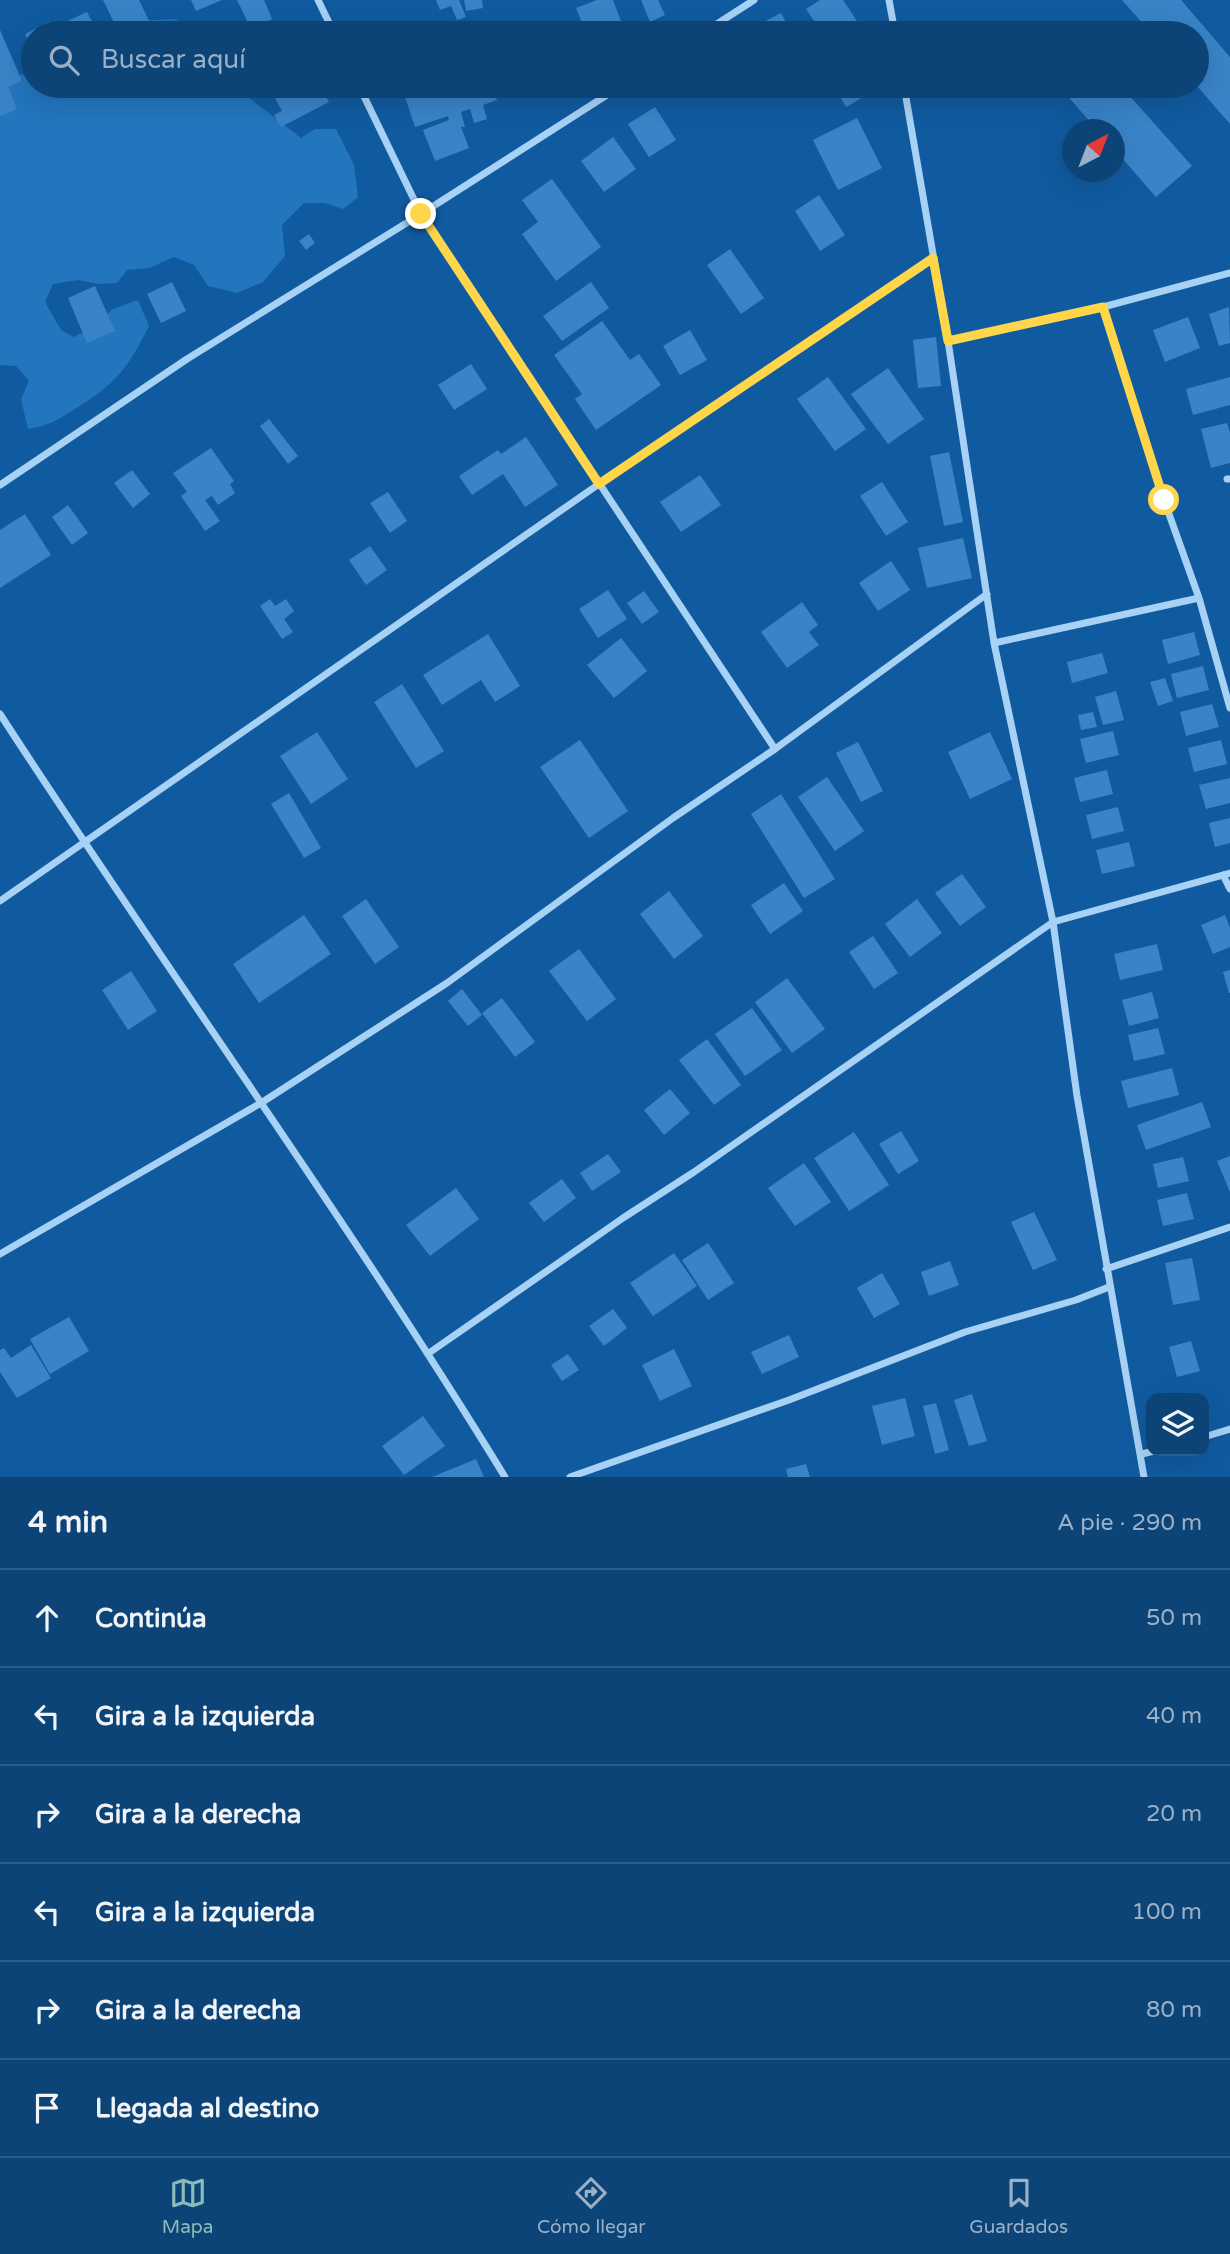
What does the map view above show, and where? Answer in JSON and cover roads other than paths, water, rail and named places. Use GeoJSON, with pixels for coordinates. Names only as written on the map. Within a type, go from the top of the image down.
{"type":"FeatureCollection","features":[{"type":"Feature","properties":{"kind":"street"},"geometry":{"type":"LineString","coordinates":[[318,0],[328,21]]}},
{"type":"Feature","properties":{"kind":"street"},"geometry":{"type":"LineString","coordinates":[[721,21],[754,0]]}},
{"type":"Feature","properties":{"kind":"street"},"geometry":{"type":"LineString","coordinates":[[889,0],[893,21]]}},
{"type":"Feature","properties":{"kind":"street"},"geometry":{"type":"LineString","coordinates":[[365,98],[421,214],[775,749]]}},
{"type":"Feature","properties":{"kind":"street"},"geometry":{"type":"LineString","coordinates":[[0,485],[187,359],[602,98]]}},
{"type":"Feature","properties":{"kind":"street"},"geometry":{"type":"LineString","coordinates":[[906,98],[948,341],[994,643],[1053,922],[1077,1096],[1144,1477]]}},
{"type":"Feature","properties":{"kind":"street"},"geometry":{"type":"LineString","coordinates":[[0,901],[599,484],[933,258]]}},
{"type":"Feature","properties":{"kind":"street"},"geometry":{"type":"LineString","coordinates":[[948,341],[1103,307],[1230,273]]}},
{"type":"Feature","properties":{"kind":"street"},"geometry":{"type":"LineString","coordinates":[[1103,307],[1164,500],[1227,682],[1230,708]]}},
{"type":"Feature","properties":{"kind":"street"},"geometry":{"type":"LineString","coordinates":[[0,1254],[261,1103],[447,983],[662,825],[775,749],[987,594]]}},
{"type":"Feature","properties":{"kind":"street"},"geometry":{"type":"LineString","coordinates":[[994,643],[1199,598]]}},
{"type":"Feature","properties":{"kind":"street"},"geometry":{"type":"LineString","coordinates":[[0,714],[83,842],[429,1353],[505,1477]]}},
{"type":"Feature","properties":{"kind":"street"},"geometry":{"type":"LineString","coordinates":[[429,1353],[1053,922],[1227,874],[1230,889]]}},
{"type":"Feature","properties":{"kind":"street"},"geometry":{"type":"LineString","coordinates":[[1106,1269],[1230,1227]]}},
{"type":"Feature","properties":{"kind":"street"},"geometry":{"type":"LineString","coordinates":[[570,1477],[789,1400],[965,1332],[1076,1300],[1109,1287]]}},
{"type":"Feature","properties":{"kind":"street"},"geometry":{"type":"LineString","coordinates":[[1209,1435],[1230,1429]]}},
{"type":"Feature","properties":{"kind":"street"},"geometry":{"type":"LineString","coordinates":[[1142,1454],[1146,1453]]}}]}
